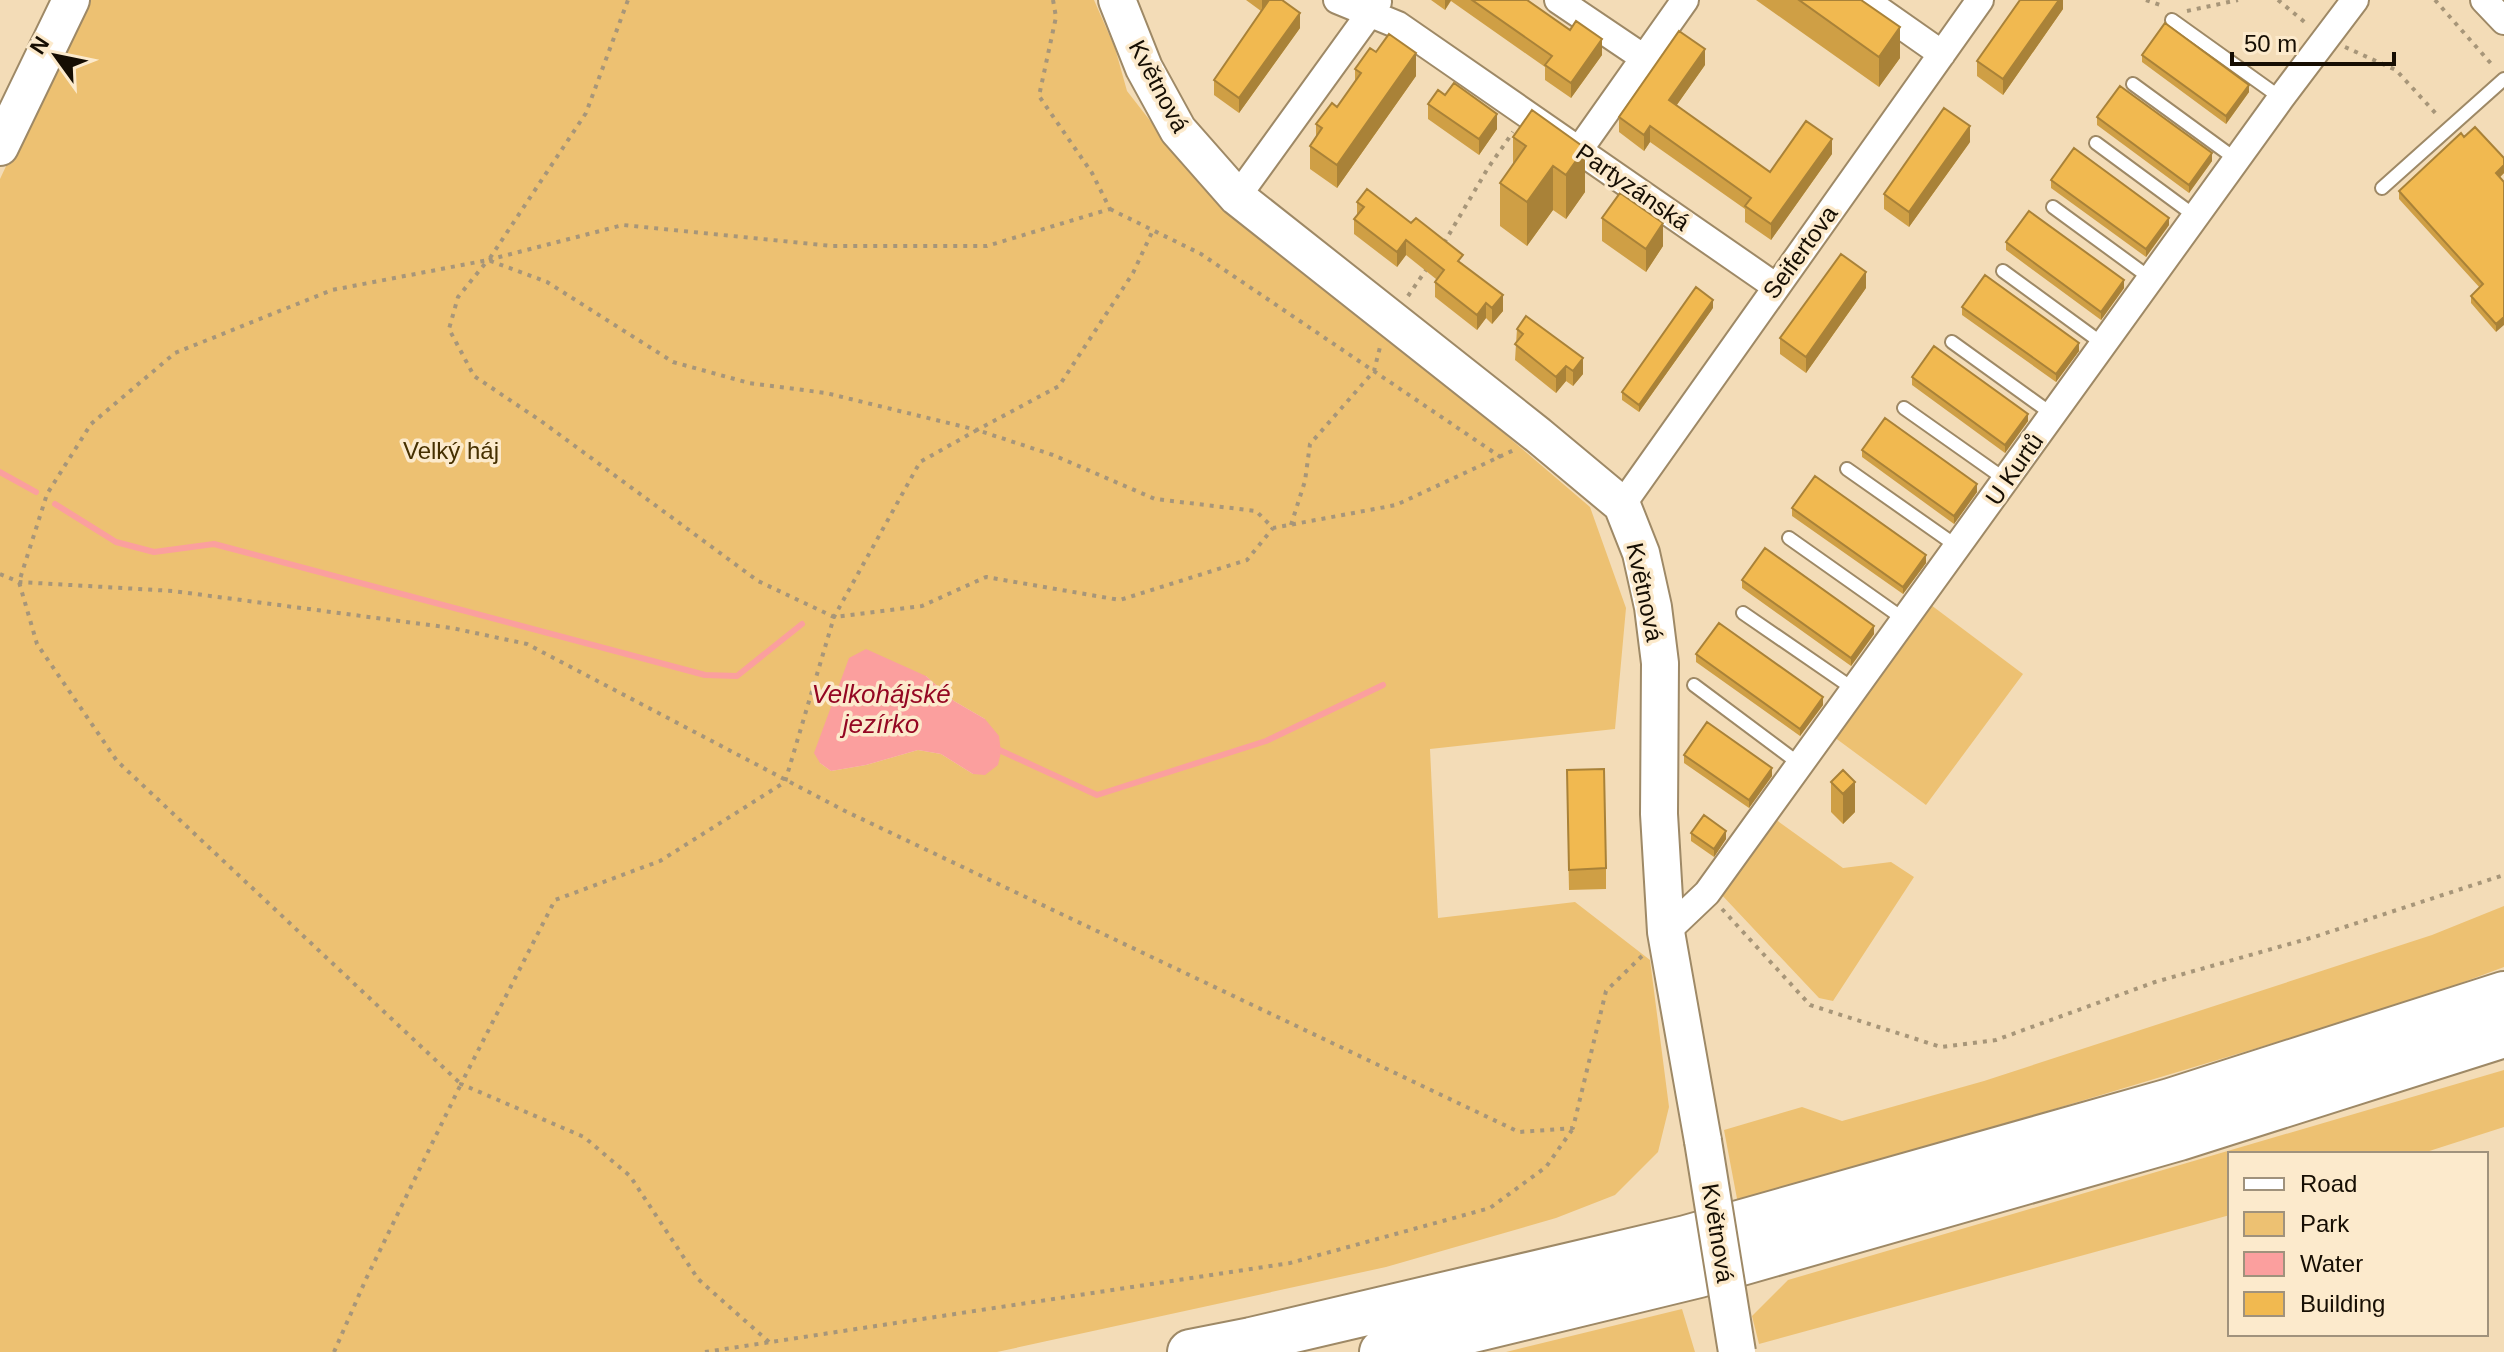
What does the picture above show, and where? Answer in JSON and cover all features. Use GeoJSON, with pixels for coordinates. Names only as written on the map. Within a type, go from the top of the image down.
{"type":"FeatureCollection","features":[{"type":"Feature","properties":{"kind":"highway"},"geometry":{"type":"LineString","coordinates":[[1190,1352],[1686,1238],[2170,1101],[2504,994]]}},
{"type":"Feature","properties":{"kind":"highway"},"geometry":{"type":"LineString","coordinates":[[1382,1352],[1714,1271],[2179,1138],[2504,1035]]}},
{"type":"Feature","properties":{"kind":"street"},"geometry":{"type":"LineString","coordinates":[[0,147],[71,0]]}},
{"type":"Feature","properties":{"kind":"street","name":"Květnová"},"geometry":{"type":"LineString","coordinates":[[1117,0],[1144,68],[1178,130],[1237,197],[1401,312],[1538,435],[1622,505],[1641,553],[1653,607],[1660,663],[1659,814],[1666,932],[1737,1352]]}},
{"type":"Feature","properties":{"kind":"street","name":"Partyzánská"},"geometry":{"type":"LineString","coordinates":[[1337,0],[1374,7],[1775,286]]}},
{"type":"Feature","properties":{"kind":"street"},"geometry":{"type":"LineString","coordinates":[[1558,0],[1644,58]]}},
{"type":"Feature","properties":{"kind":"street"},"geometry":{"type":"LineString","coordinates":[[1579,150],[1685,0]]}},
{"type":"Feature","properties":{"kind":"street"},"geometry":{"type":"LineString","coordinates":[[1865,0],[1942,54]]}},
{"type":"Feature","properties":{"kind":"street","name":"Seifertova"},"geometry":{"type":"LineString","coordinates":[[1622,505],[1980,0]]}},
{"type":"Feature","properties":{"kind":"street","name":"U Kurtů"},"geometry":{"type":"LineString","coordinates":[[1666,932],[1707,893],[2150,278],[2355,0]]}},
{"type":"Feature","properties":{"kind":"street"},"geometry":{"type":"LineString","coordinates":[[2484,0],[2504,21]]}},
{"type":"Feature","properties":{"kind":"street"},"geometry":{"type":"LineString","coordinates":[[1237,197],[1374,7]]}},
{"type":"Feature","properties":{"kind":"lane"},"geometry":{"type":"LineString","coordinates":[[2172,20],[2281,98]]}},
{"type":"Feature","properties":{"kind":"lane"},"geometry":{"type":"LineString","coordinates":[[2382,188],[2504,79]]}},
{"type":"Feature","properties":{"kind":"lane"},"geometry":{"type":"LineString","coordinates":[[2133,84],[2237,160]]}},
{"type":"Feature","properties":{"kind":"lane"},"geometry":{"type":"LineString","coordinates":[[2096,143],[2195,216]]}},
{"type":"Feature","properties":{"kind":"lane"},"geometry":{"type":"LineString","coordinates":[[2053,207],[2150,278]]}},
{"type":"Feature","properties":{"kind":"lane"},"geometry":{"type":"LineString","coordinates":[[2003,271],[2103,344]]}},
{"type":"Feature","properties":{"kind":"lane"},"geometry":{"type":"LineString","coordinates":[[1952,342],[2052,414]]}},
{"type":"Feature","properties":{"kind":"lane"},"geometry":{"type":"LineString","coordinates":[[1904,408],[2006,480]]}},
{"type":"Feature","properties":{"kind":"lane"},"geometry":{"type":"LineString","coordinates":[[1847,469],[1958,547]]}},
{"type":"Feature","properties":{"kind":"lane"},"geometry":{"type":"LineString","coordinates":[[1789,538],[1905,620]]}},
{"type":"Feature","properties":{"kind":"lane"},"geometry":{"type":"LineString","coordinates":[[1743,613],[1855,690]]}},
{"type":"Feature","properties":{"kind":"lane"},"geometry":{"type":"LineString","coordinates":[[1694,685],[1801,765]]}},
{"type":"Feature","properties":{"kind":"path"},"geometry":{"type":"LineString","coordinates":[[628,0],[586,113],[488,260],[458,297],[449,329],[474,376],[541,421],[758,581],[834,617],[922,606],[986,577],[1120,600],[1247,560],[1273,528],[1396,505],[1502,458],[1538,435]]}},
{"type":"Feature","properties":{"kind":"path"},"geometry":{"type":"LineString","coordinates":[[1053,0],[1056,17],[1039,96],[1092,173],[1110,209],[1201,254],[1502,458]]}},
{"type":"Feature","properties":{"kind":"path"},"geometry":{"type":"LineString","coordinates":[[2146,0],[2175,10],[2190,11],[2238,0]]}},
{"type":"Feature","properties":{"kind":"path"},"geometry":{"type":"LineString","coordinates":[[2278,0],[2325,38],[2396,70],[2449,128]]}},
{"type":"Feature","properties":{"kind":"path"},"geometry":{"type":"LineString","coordinates":[[2435,0],[2494,67]]}},
{"type":"Feature","properties":{"kind":"path"},"geometry":{"type":"LineString","coordinates":[[1439,252],[1519,122]]}},
{"type":"Feature","properties":{"kind":"path"},"geometry":{"type":"LineString","coordinates":[[769,1342],[698,1279],[630,1176],[584,1137],[461,1084],[117,761],[37,644],[19,582],[47,494],[91,424],[175,353],[332,290],[488,260],[623,225],[832,246],[987,246],[1110,209]]}},
{"type":"Feature","properties":{"kind":"path"},"geometry":{"type":"LineString","coordinates":[[334,1352],[461,1084],[555,900],[660,861],[785,782],[834,617],[920,462],[1059,386],[1133,273],[1153,230]]}},
{"type":"Feature","properties":{"kind":"path"},"geometry":{"type":"LineString","coordinates":[[488,260],[547,282],[673,362],[749,383],[826,393],[977,430],[1053,455],[1155,499],[1256,511],[1273,528]]}},
{"type":"Feature","properties":{"kind":"path"},"geometry":{"type":"LineString","coordinates":[[1291,525],[1305,481],[1310,444],[1374,371],[1382,341],[1430,264]]}},
{"type":"Feature","properties":{"kind":"path"},"geometry":{"type":"LineString","coordinates":[[0,574],[19,582],[173,591],[452,628],[527,644],[785,782],[1519,1132],[1573,1128]]}},
{"type":"Feature","properties":{"kind":"path"},"geometry":{"type":"LineString","coordinates":[[1707,893],[1810,1005],[1941,1047],[1996,1040],[2155,982],[2314,937],[2504,875]]}},
{"type":"Feature","properties":{"kind":"path"},"geometry":{"type":"LineString","coordinates":[[705,1352],[1290,1263],[1490,1208],[1546,1167],[1573,1128],[1606,991],[1666,932]]}},
{"type":"Feature","properties":{"kind":"green space","name":"Velký háj"},"geometry":{"type":"Polygon","coordinates":[[[84,0],[1094,0],[1115,48],[1127,91],[1201,186],[1424,365],[1590,507],[1626,608],[1615,729],[1430,749],[1438,918],[1575,902],[1650,960],[1669,1107],[1658,1152],[1615,1195],[1556,1218],[1386,1267],[997,1352],[0,1352],[0,179],[84,0]],[[926,676],[820,763],[831,771],[918,750],[941,754],[973,774],[985,719],[954,701],[926,676]]]}},
{"type":"Feature","properties":{"kind":"green space"},"geometry":{"type":"Polygon","coordinates":[[[1931,605],[2023,674],[1926,805],[1834,737],[1931,605]]]}},
{"type":"Feature","properties":{"kind":"green space"},"geometry":{"type":"Polygon","coordinates":[[[1775,819],[1843,868],[1891,862],[1914,877],[1833,1001],[1819,998],[1719,892],[1775,819]]]}},
{"type":"Feature","properties":{"kind":"green space"},"geometry":{"type":"Polygon","coordinates":[[[2504,906],[2504,967],[2410,1002],[1738,1204],[1724,1130],[1802,1107],[1842,1121],[1984,1081],[2432,935],[2504,906]]]}},
{"type":"Feature","properties":{"kind":"green space"},"geometry":{"type":"Polygon","coordinates":[[[2504,1070],[2504,1127],[2426,1152],[2228,1152],[2228,1216],[1759,1344],[1752,1316],[1788,1280],[2504,1070]]]}},
{"type":"Feature","properties":{"kind":"green space"},"geometry":{"type":"Polygon","coordinates":[[[1682,1309],[1695,1352],[1506,1352],[1682,1309]]]}},
{"type":"Feature","properties":{"kind":"water","name":"Velkohájské jezírko"},"geometry":{"type":"Polygon","coordinates":[[[866,649],[926,676],[954,701],[985,719],[999,736],[1001,752],[998,765],[985,775],[973,774],[941,754],[918,750],[831,771],[820,763],[814,753],[849,658],[866,649]]]}},
{"type":"Feature","properties":{"kind":"building"},"geometry":{"type":"Polygon","coordinates":[[[1269,0],[1282,0],[1300,13],[1239,98],[1214,80],[1269,0]]]}},
{"type":"Feature","properties":{"kind":"building"},"geometry":{"type":"Polygon","coordinates":[[[1472,0],[1527,0],[1570,30],[1576,21],[1602,39],[1571,83],[1545,65],[1552,56],[1472,0]]]}},
{"type":"Feature","properties":{"kind":"building"},"geometry":{"type":"Polygon","coordinates":[[[1799,0],[1861,0],[1900,27],[1879,57],[1799,0]]]}},
{"type":"Feature","properties":{"kind":"building"},"geometry":{"type":"Polygon","coordinates":[[[2020,0],[2059,0],[2003,79],[1977,61],[2020,0]]]}},
{"type":"Feature","properties":{"kind":"building"},"geometry":{"type":"Polygon","coordinates":[[[2165,23],[2249,85],[2226,116],[2142,55],[2165,23]]]}},
{"type":"Feature","properties":{"kind":"building"},"geometry":{"type":"Polygon","coordinates":[[[1679,31],[1705,49],[1669,100],[1770,172],[1806,121],[1832,139],[1771,224],[1745,206],[1751,198],[1650,126],[1644,135],[1619,117],[1679,31]]]}},
{"type":"Feature","properties":{"kind":"building"},"geometry":{"type":"Polygon","coordinates":[[[1389,34],[1416,53],[1337,165],[1310,146],[1322,128],[1316,124],[1332,103],[1337,107],[1361,73],[1355,69],[1370,48],[1376,52],[1389,34]]]}},
{"type":"Feature","properties":{"kind":"building"},"geometry":{"type":"Polygon","coordinates":[[[1454,83],[1497,114],[1479,139],[1428,104],[1438,90],[1445,95],[1454,83]]]}},
{"type":"Feature","properties":{"kind":"building"},"geometry":{"type":"Polygon","coordinates":[[[2120,86],[2212,153],[2189,185],[2097,117],[2120,86]]]}},
{"type":"Feature","properties":{"kind":"building"},"geometry":{"type":"Polygon","coordinates":[[[1944,108],[1970,126],[1909,212],[1884,194],[1944,108]]]}},
{"type":"Feature","properties":{"kind":"building"},"geometry":{"type":"Polygon","coordinates":[[[1532,110],[1585,148],[1566,175],[1553,166],[1527,202],[1500,183],[1526,146],[1513,137],[1532,110]]]}},
{"type":"Feature","properties":{"kind":"building"},"geometry":{"type":"Polygon","coordinates":[[[2475,127],[2504,158],[2504,165],[2496,173],[2504,182],[2504,317],[2496,324],[2471,296],[2483,284],[2399,191],[2461,133],[2464,137],[2475,127]]]}},
{"type":"Feature","properties":{"kind":"building"},"geometry":{"type":"Polygon","coordinates":[[[2074,148],[2169,218],[2146,249],[2051,180],[2074,148]]]}},
{"type":"Feature","properties":{"kind":"building"},"geometry":{"type":"Polygon","coordinates":[[[1367,189],[1411,223],[1416,218],[1463,255],[1458,261],[1503,295],[1492,308],[1486,303],[1477,315],[1435,282],[1444,270],[1406,240],[1397,252],[1354,219],[1364,207],[1357,202],[1367,189]]]}},
{"type":"Feature","properties":{"kind":"building"},"geometry":{"type":"Polygon","coordinates":[[[1620,193],[1663,223],[1646,249],[1602,218],[1620,193]]]}},
{"type":"Feature","properties":{"kind":"building"},"geometry":{"type":"Polygon","coordinates":[[[2029,211],[2124,280],[2101,312],[2006,242],[2029,211]]]}},
{"type":"Feature","properties":{"kind":"building"},"geometry":{"type":"Polygon","coordinates":[[[1841,254],[1866,272],[1806,357],[1780,338],[1841,254]]]}},
{"type":"Feature","properties":{"kind":"building"},"geometry":{"type":"Polygon","coordinates":[[[1985,275],[2079,343],[2056,374],[1962,307],[1985,275]]]}},
{"type":"Feature","properties":{"kind":"building"},"geometry":{"type":"Polygon","coordinates":[[[1696,287],[1713,300],[1639,405],[1622,392],[1696,287]]]}},
{"type":"Feature","properties":{"kind":"building"},"geometry":{"type":"Polygon","coordinates":[[[1526,316],[1583,358],[1573,371],[1566,366],[1556,377],[1515,344],[1523,334],[1517,329],[1526,316]]]}},
{"type":"Feature","properties":{"kind":"building"},"geometry":{"type":"Polygon","coordinates":[[[1934,346],[2028,414],[2005,445],[1912,377],[1934,346]]]}},
{"type":"Feature","properties":{"kind":"building"},"geometry":{"type":"Polygon","coordinates":[[[1885,418],[1977,484],[1954,516],[1862,450],[1885,418]]]}},
{"type":"Feature","properties":{"kind":"building"},"geometry":{"type":"Polygon","coordinates":[[[1815,476],[1926,555],[1903,587],[1792,508],[1815,476]]]}},
{"type":"Feature","properties":{"kind":"building"},"geometry":{"type":"Polygon","coordinates":[[[1765,548],[1874,626],[1851,658],[1742,580],[1765,548]]]}},
{"type":"Feature","properties":{"kind":"building"},"geometry":{"type":"Polygon","coordinates":[[[1719,623],[1823,697],[1800,729],[1696,654],[1719,623]]]}},
{"type":"Feature","properties":{"kind":"building"},"geometry":{"type":"Polygon","coordinates":[[[1707,722],[1772,768],[1749,800],[1684,755],[1707,722]]]}},
{"type":"Feature","properties":{"kind":"building"},"geometry":{"type":"Polygon","coordinates":[[[1604,769],[1606,868],[1569,870],[1567,770],[1604,769]]]}},
{"type":"Feature","properties":{"kind":"building"},"geometry":{"type":"Polygon","coordinates":[[[1843,770],[1855,782],[1843,794],[1831,782],[1843,770]]]}},
{"type":"Feature","properties":{"kind":"building"},"geometry":{"type":"Polygon","coordinates":[[[1704,815],[1726,831],[1714,849],[1691,833],[1704,815]]]}},
{"type":"Feature","properties":{"kind":"waterway"},"geometry":{"type":"LineString","coordinates":[[0,472],[36,492]]}},
{"type":"Feature","properties":{"kind":"waterway"},"geometry":{"type":"LineString","coordinates":[[55,504],[116,542],[154,552],[214,544],[705,675],[737,676],[802,624]]}},
{"type":"Feature","properties":{"kind":"waterway"},"geometry":{"type":"LineString","coordinates":[[995,748],[1097,795],[1266,741],[1383,685]]}}]}
